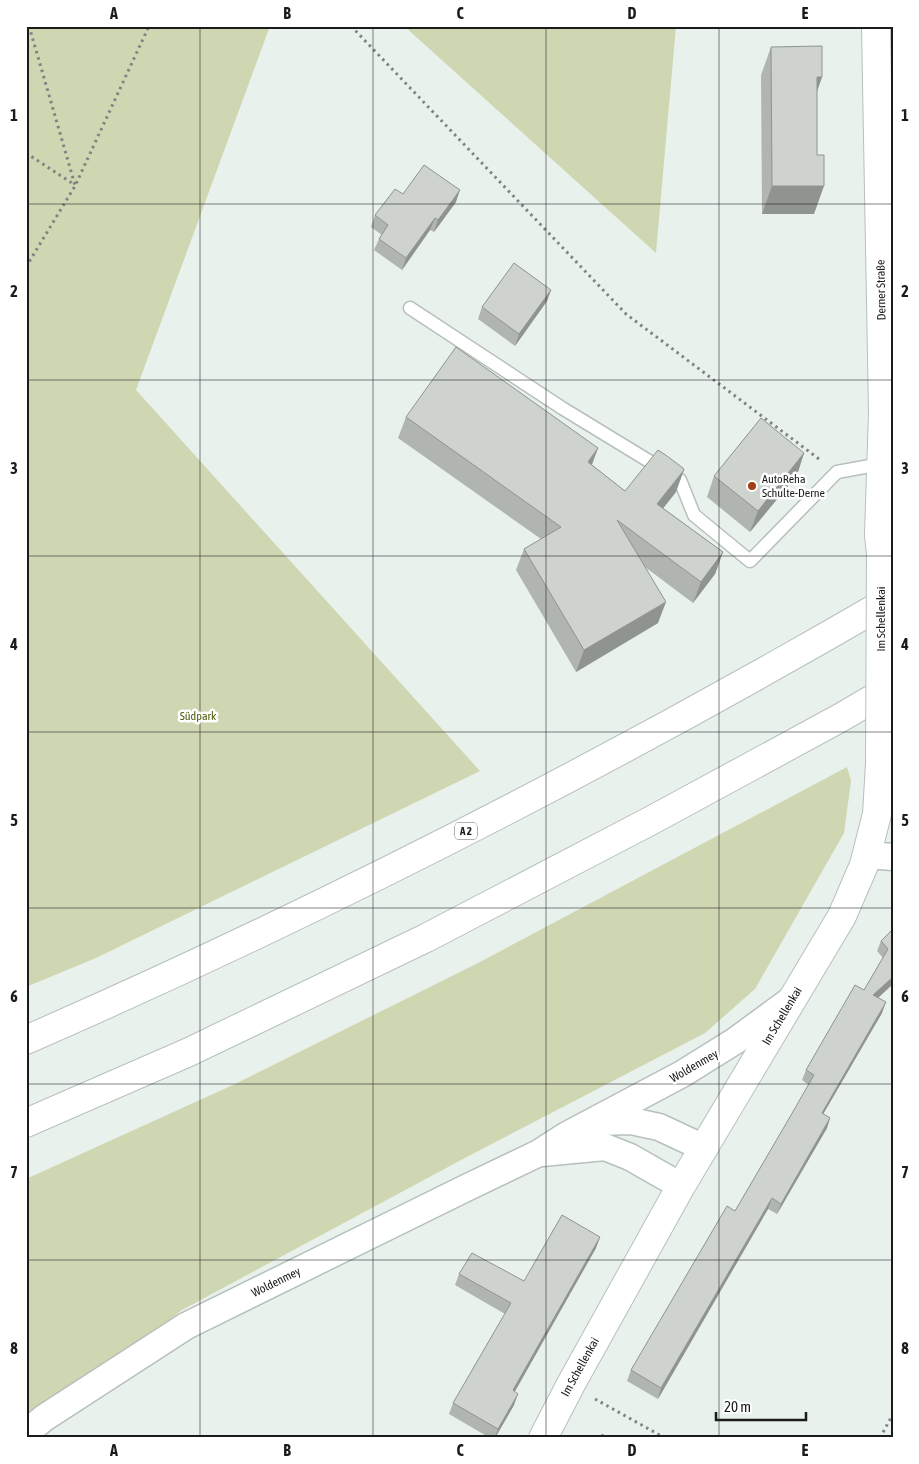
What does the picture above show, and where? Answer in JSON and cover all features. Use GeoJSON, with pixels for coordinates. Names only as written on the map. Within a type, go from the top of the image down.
{"type":"FeatureCollection","features":[{"type":"Feature","properties":{"kind":"main road","name":"Derner Straße"},"geometry":{"type":"LineString","coordinates":[[876,26],[883,412],[880,544]]}},
{"type":"Feature","properties":{"kind":"main road","name":"Im Schellenkai"},"geometry":{"type":"LineString","coordinates":[[543,1438],[570,1384],[681,1186],[842,916],[864,865],[880,856],[885,816],[880,764],[880,544]]}},
{"type":"Feature","properties":{"kind":"main road","name":"A 2"},"geometry":{"type":"LineString","coordinates":[[26,1040],[117,1000],[389,870],[622,751],[893,598]]}},
{"type":"Feature","properties":{"kind":"main road"},"geometry":{"type":"LineString","coordinates":[[26,1123],[189,1052],[426,938],[660,816],[893,687]]}},
{"type":"Feature","properties":{"kind":"street","name":"Woldenmey"},"geometry":{"type":"LineString","coordinates":[[26,1433],[44,1418],[186,1326],[539,1153],[567,1135],[682,1074],[736,1042],[791,1000]]}},
{"type":"Feature","properties":{"kind":"street","name":"Woldenmey"},"geometry":{"type":"LineString","coordinates":[[590,1123],[631,1121],[659,1127],[704,1148]]}},
{"type":"Feature","properties":{"kind":"street","name":"Woldenmey"},"geometry":{"type":"LineString","coordinates":[[539,1153],[605,1148],[630,1158],[681,1186]]}},
{"type":"Feature","properties":{"kind":"lane"},"geometry":{"type":"LineString","coordinates":[[410,308],[562,408],[680,480],[694,515],[750,561],[836,472],[881,464]]}},
{"type":"Feature","properties":{"kind":"path"},"geometry":{"type":"LineString","coordinates":[[29,26],[75,186]]}},
{"type":"Feature","properties":{"kind":"path"},"geometry":{"type":"LineString","coordinates":[[26,267],[75,186],[149,26]]}},
{"type":"Feature","properties":{"kind":"path"},"geometry":{"type":"LineString","coordinates":[[351,26],[626,314],[836,472]]}},
{"type":"Feature","properties":{"kind":"path"},"geometry":{"type":"LineString","coordinates":[[26,153],[75,186]]}},
{"type":"Feature","properties":{"kind":"path"},"geometry":{"type":"LineString","coordinates":[[570,1384],[664,1438]]}},
{"type":"Feature","properties":{"kind":"path"},"geometry":{"type":"LineString","coordinates":[[880,1438],[893,1414]]}},
{"type":"Feature","properties":{"kind":"green space","name":"Südpark"},"geometry":{"type":"Polygon","coordinates":[[[26,26],[270,26],[136,390],[480,771],[96,958],[26,987],[26,26]]]}},
{"type":"Feature","properties":{"kind":"green space"},"geometry":{"type":"Polygon","coordinates":[[[404,26],[676,26],[656,253],[404,26]]]}},
{"type":"Feature","properties":{"kind":"green space"},"geometry":{"type":"Polygon","coordinates":[[[847,767],[851,781],[844,833],[755,989],[705,1033],[463,1159],[182,1310],[26,1433],[26,1179],[235,1084],[478,963],[847,767]]]}},
{"type":"Feature","properties":{"kind":"building"},"geometry":{"type":"Polygon","coordinates":[[[822,46],[822,77],[817,77],[817,155],[824,155],[824,186],[772,186],[771,47],[822,46]]]}},
{"type":"Feature","properties":{"kind":"building"},"geometry":{"type":"Polygon","coordinates":[[[424,165],[460,190],[438,220],[435,218],[406,258],[379,239],[388,225],[375,215],[395,189],[403,194],[424,165]]]}},
{"type":"Feature","properties":{"kind":"building"},"geometry":{"type":"Polygon","coordinates":[[[514,263],[551,290],[519,334],[482,307],[514,263]]]}},
{"type":"Feature","properties":{"kind":"building"},"geometry":{"type":"Polygon","coordinates":[[[456,347],[598,448],[588,462],[625,491],[658,450],[683,468],[684,470],[657,504],[723,552],[701,582],[617,520],[666,602],[584,650],[524,549],[561,527],[406,417],[456,347]]]}},
{"type":"Feature","properties":{"kind":"building","name":"AutoReha Schulte-Derne"},"geometry":{"type":"Polygon","coordinates":[[[761,418],[804,453],[758,511],[714,476],[761,418]]]}},
{"type":"Feature","properties":{"kind":"building"},"geometry":{"type":"Polygon","coordinates":[[[893,929],[893,977],[873,995],[886,1002],[822,1113],[830,1118],[781,1204],[772,1198],[661,1388],[631,1370],[727,1206],[735,1211],[814,1075],[806,1070],[855,985],[864,990],[888,949],[881,941],[893,929]]]}},
{"type":"Feature","properties":{"kind":"building"},"geometry":{"type":"Polygon","coordinates":[[[562,1215],[600,1237],[513,1390],[518,1394],[498,1429],[453,1403],[511,1303],[459,1274],[472,1253],[524,1281],[562,1215]]]}},
{"type":"Feature","properties":{"kind":"building"},"geometry":{"type":"Polygon","coordinates":[[[602,1434],[609,1438],[600,1438],[602,1434]]]}},
{"type":"Feature","properties":{"kind":"place","name":"AutoReha Schulte-Derne"},"geometry":{"type":"Point","coordinates":[752,486]}}]}
